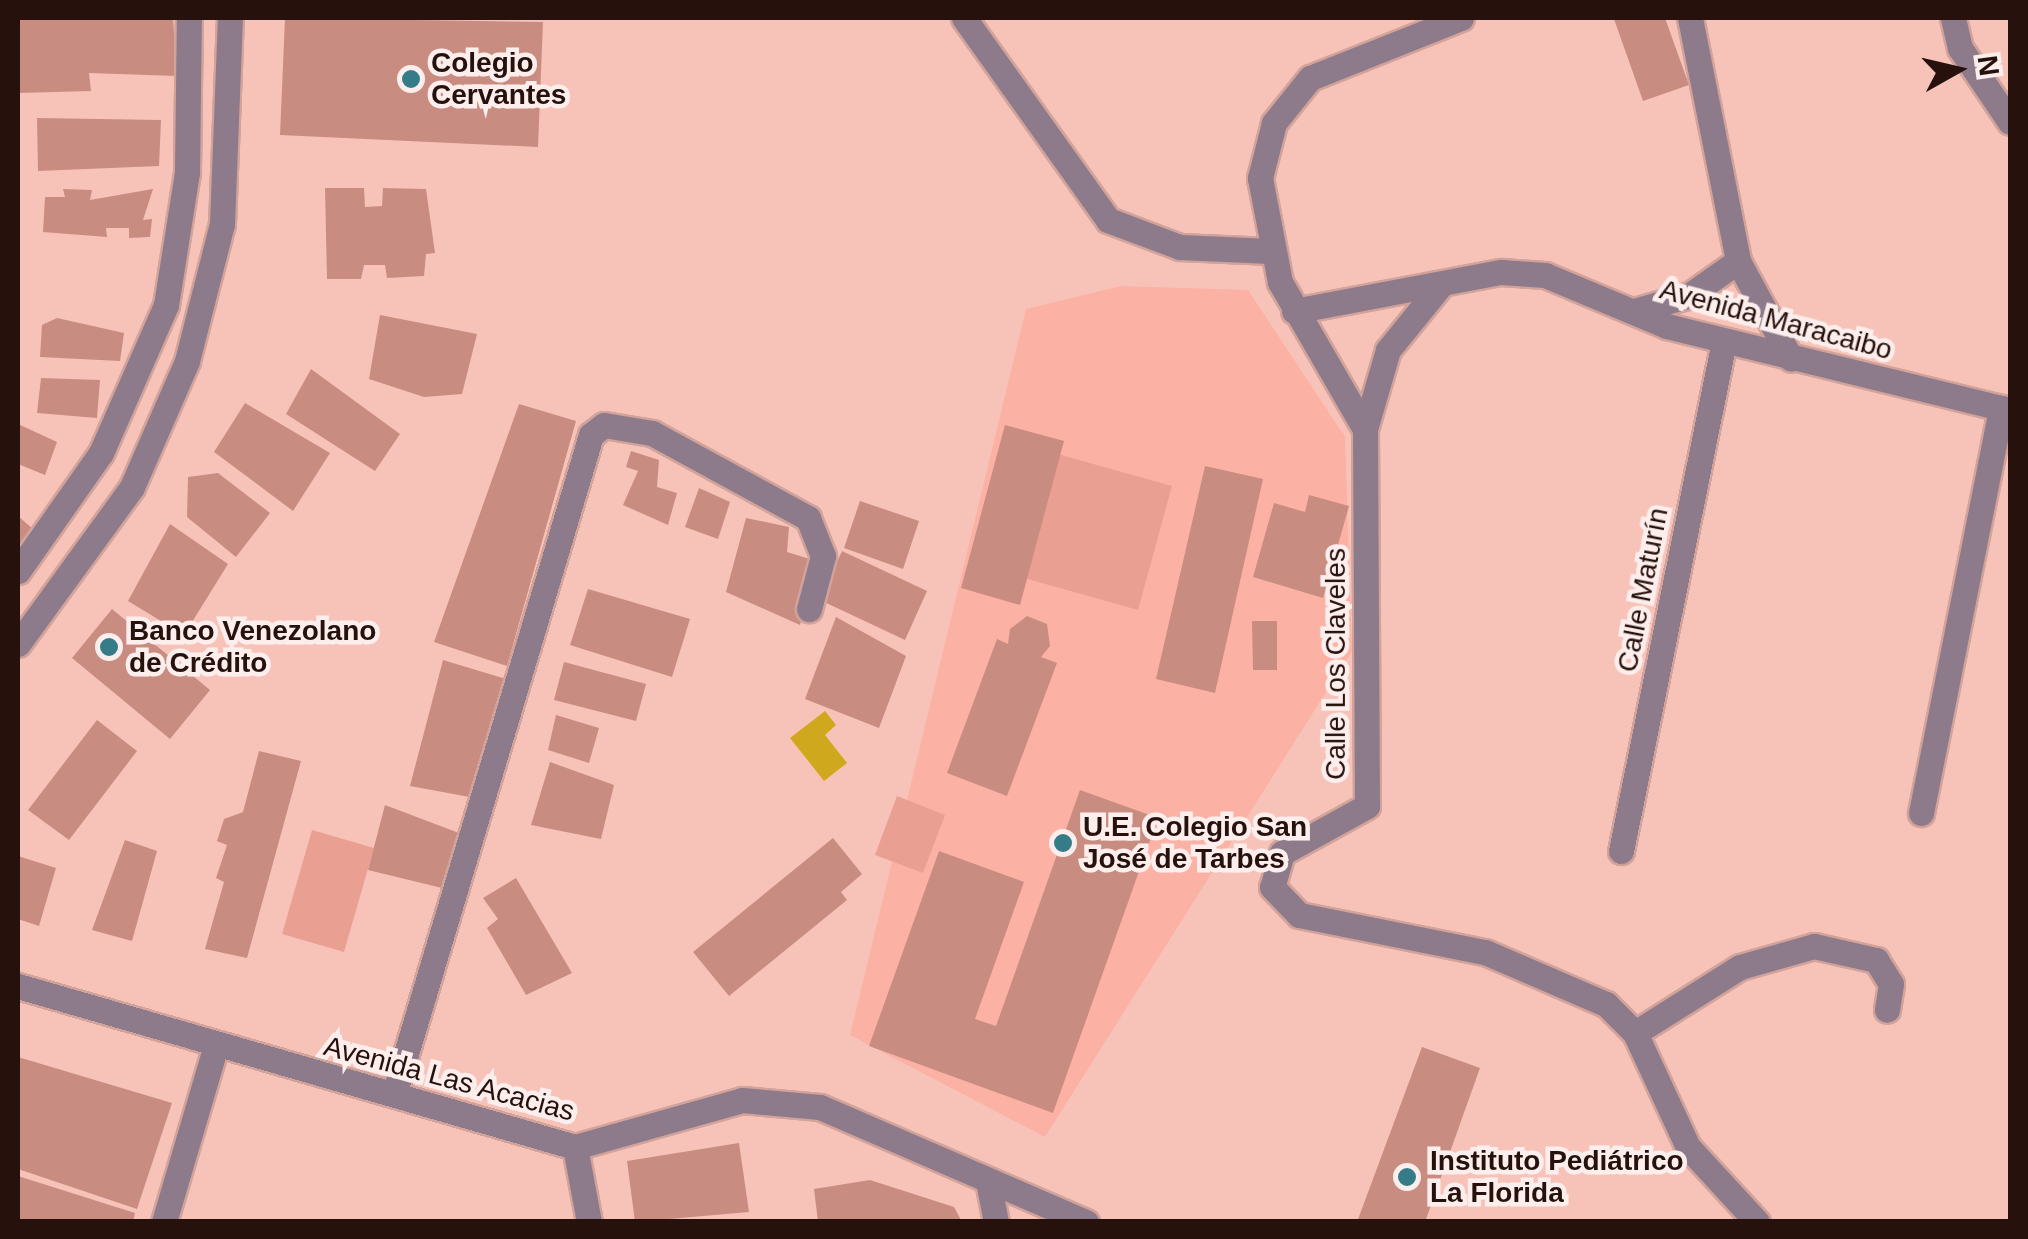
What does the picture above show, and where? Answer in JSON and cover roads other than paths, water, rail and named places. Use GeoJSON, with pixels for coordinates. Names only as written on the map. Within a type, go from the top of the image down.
{"type":"FeatureCollection","features":[{"type":"Feature","properties":{"kind":"street"},"geometry":{"type":"LineString","coordinates":[[18,570],[100,452],[166,305],[187,172],[189,18]]}},
{"type":"Feature","properties":{"kind":"street"},"geometry":{"type":"LineString","coordinates":[[18,644],[132,487],[186,361],[222,224],[230,18]]}},
{"type":"Feature","properties":{"kind":"street"},"geometry":{"type":"LineString","coordinates":[[964,18],[1108,220],[1180,247],[1270,252]]}},
{"type":"Feature","properties":{"kind":"street"},"geometry":{"type":"LineString","coordinates":[[1365,429],[1294,311],[1270,252],[1260,178],[1290,97],[1310,78],[1461,18]]}},
{"type":"Feature","properties":{"kind":"street"},"geometry":{"type":"LineString","coordinates":[[1690,18],[1738,260],[1790,359]]}},
{"type":"Feature","properties":{"kind":"street"},"geometry":{"type":"LineString","coordinates":[[1953,18],[1960,48],[2010,122]]}},
{"type":"Feature","properties":{"kind":"street"},"geometry":{"type":"LineString","coordinates":[[1634,310],[1690,295],[1738,260]]}},
{"type":"Feature","properties":{"kind":"street","name":"Avenida Maracaibo"},"geometry":{"type":"LineString","coordinates":[[1294,311],[1501,272],[1546,275],[1724,341],[2006,409]]}},
{"type":"Feature","properties":{"kind":"street"},"geometry":{"type":"LineString","coordinates":[[1365,429],[1388,350],[1439,286]]}},
{"type":"Feature","properties":{"kind":"street","name":"Calle Maturín"},"geometry":{"type":"LineString","coordinates":[[1621,851],[1724,341]]}},
{"type":"Feature","properties":{"kind":"street"},"geometry":{"type":"LineString","coordinates":[[1920,813],[2006,409]]}},
{"type":"Feature","properties":{"kind":"street"},"geometry":{"type":"LineString","coordinates":[[394,1094],[591,435],[604,425],[652,433],[808,518],[822,556],[810,609]]}},
{"type":"Feature","properties":{"kind":"street","name":"Calle Los Claveles"},"geometry":{"type":"LineString","coordinates":[[1365,429],[1367,806],[1282,852],[1273,870],[1279,904],[1484,952],[1606,1004],[1635,1032],[1688,1147],[1758,1222]]}},
{"type":"Feature","properties":{"kind":"street"},"geometry":{"type":"LineString","coordinates":[[1635,1032],[1740,966],[1814,946],[1876,960],[1890,984],[1887,1010]]}},
{"type":"Feature","properties":{"kind":"street","name":"Avenida Las Acacias"},"geometry":{"type":"LineString","coordinates":[[18,986],[215,1049],[394,1094],[575,1146],[765,1098],[820,1107],[989,1186],[1086,1222]]}},
{"type":"Feature","properties":{"kind":"street"},"geometry":{"type":"LineString","coordinates":[[164,1222],[215,1049]]}},
{"type":"Feature","properties":{"kind":"street"},"geometry":{"type":"LineString","coordinates":[[575,1146],[589,1222]]}},
{"type":"Feature","properties":{"kind":"street"},"geometry":{"type":"LineString","coordinates":[[989,1186],[996,1222]]}},
{"type":"Feature","properties":{"kind":"place","name":"Colegio Cervantes"},"geometry":{"type":"Point","coordinates":[411,79]}},
{"type":"Feature","properties":{"kind":"place","name":"Banco Venezolano de Crédito"},"geometry":{"type":"Point","coordinates":[109,647]}},
{"type":"Feature","properties":{"kind":"place","name":"U.E. Colegio San José de Tarbes"},"geometry":{"type":"Point","coordinates":[1063,843]}},
{"type":"Feature","properties":{"kind":"place","name":"Instituto Pediátrico La Florida"},"geometry":{"type":"Point","coordinates":[1407,1177]}}]}
